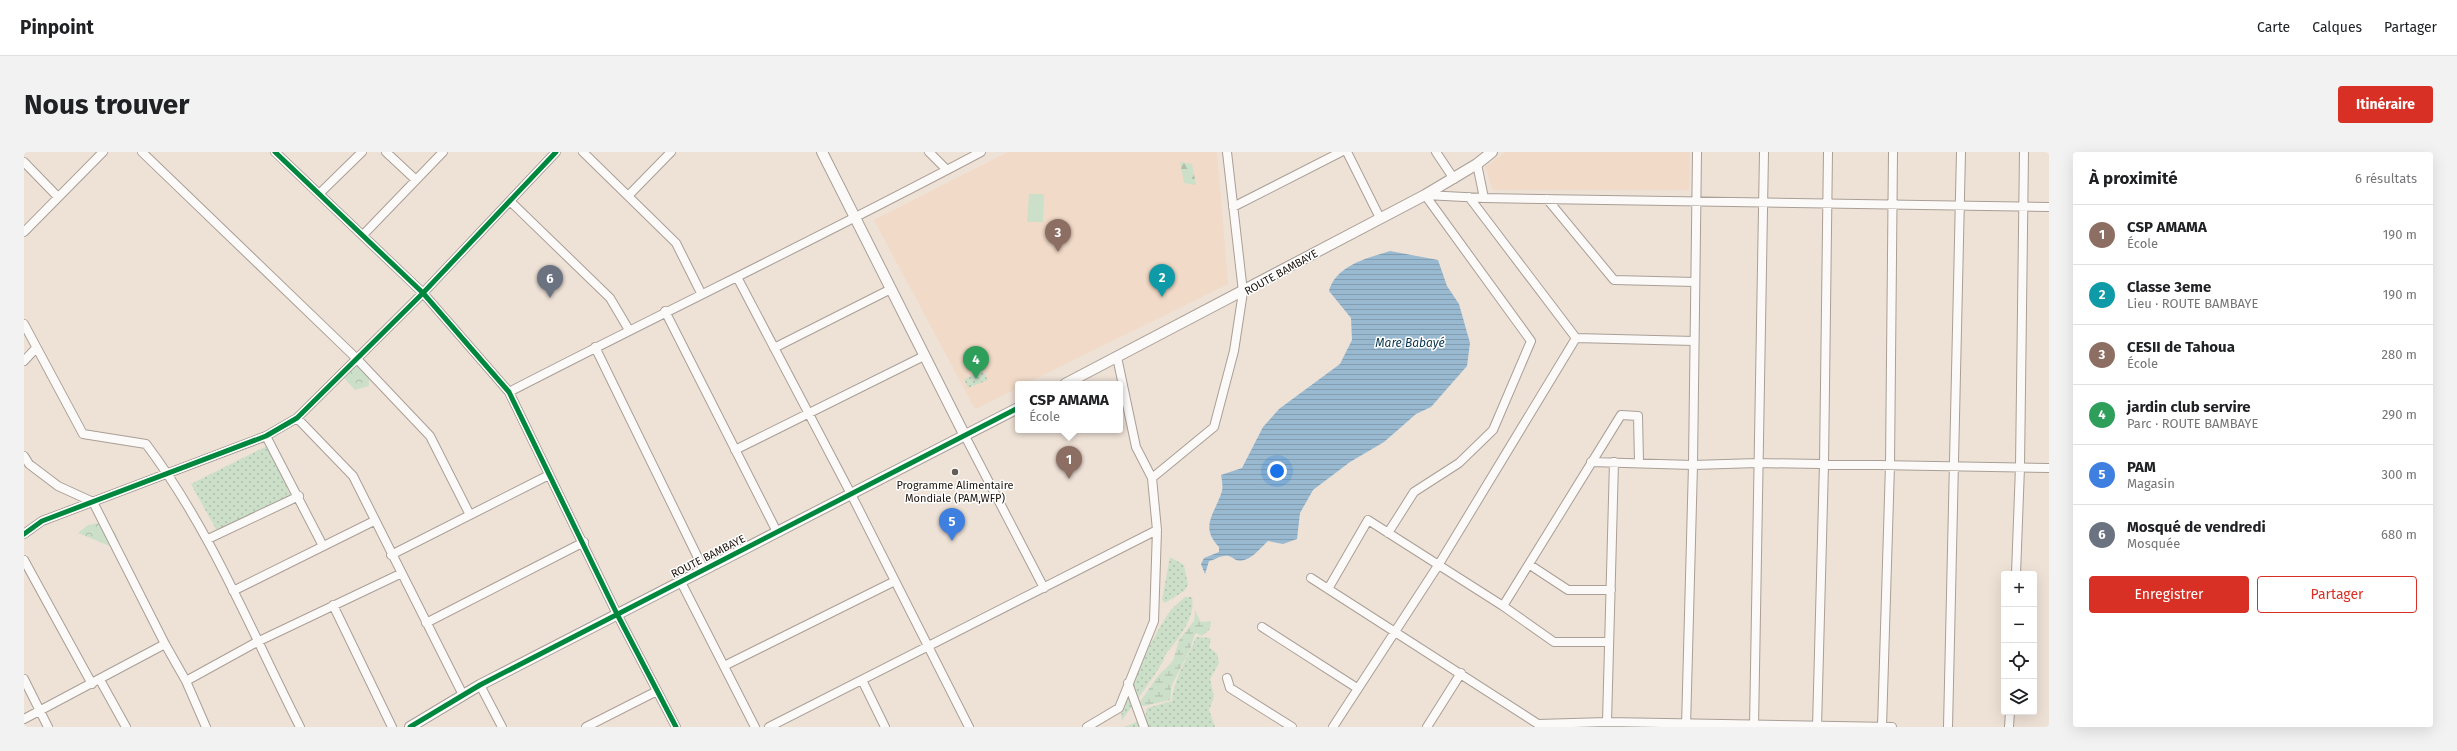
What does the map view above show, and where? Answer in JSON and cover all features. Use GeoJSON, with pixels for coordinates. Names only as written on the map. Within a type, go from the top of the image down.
{"type":"FeatureCollection","features":[{"type":"Feature","properties":{"kind":"street"},"geometry":{"type":"LineString","coordinates":[[24,232],[103,152]]}},
{"type":"Feature","properties":{"kind":"street"},"geometry":{"type":"LineString","coordinates":[[142,152],[356,358],[430,436],[470,515]]}},
{"type":"Feature","properties":{"kind":"street"},"geometry":{"type":"LineString","coordinates":[[275,152],[423,293],[509,392],[549,475],[584,542],[617,614],[676,727]]}},
{"type":"Feature","properties":{"kind":"street"},"geometry":{"type":"LineString","coordinates":[[319,194],[362,152]]}},
{"type":"Feature","properties":{"kind":"street"},"geometry":{"type":"LineString","coordinates":[[386,152],[416,180]]}},
{"type":"Feature","properties":{"kind":"street"},"geometry":{"type":"LineString","coordinates":[[363,235],[443,152]]}},
{"type":"Feature","properties":{"kind":"street"},"geometry":{"type":"LineString","coordinates":[[24,534],[42,520],[266,436],[297,418],[423,293],[556,152]]}},
{"type":"Feature","properties":{"kind":"street"},"geometry":{"type":"LineString","coordinates":[[583,152],[676,243],[701,293]]}},
{"type":"Feature","properties":{"kind":"street"},"geometry":{"type":"LineString","coordinates":[[628,196],[671,152]]}},
{"type":"Feature","properties":{"kind":"street"},"geometry":{"type":"LineString","coordinates":[[822,152],[924,356],[1044,588]]}},
{"type":"Feature","properties":{"kind":"street"},"geometry":{"type":"LineString","coordinates":[[928,152],[947,170]]}},
{"type":"Feature","properties":{"kind":"street"},"geometry":{"type":"LineString","coordinates":[[509,392],[701,293],[855,219],[981,152]]}},
{"type":"Feature","properties":{"kind":"street"},"geometry":{"type":"LineString","coordinates":[[1152,478],[1214,428],[1234,350],[1243,292],[1227,152]]}},
{"type":"Feature","properties":{"kind":"street"},"geometry":{"type":"LineString","coordinates":[[1233,207],[1341,152]]}},
{"type":"Feature","properties":{"kind":"street"},"geometry":{"type":"LineString","coordinates":[[1347,152],[1380,218]]}},
{"type":"Feature","properties":{"kind":"street"},"geometry":{"type":"LineString","coordinates":[[1436,152],[1454,179]]}},
{"type":"Feature","properties":{"kind":"street","name":"ROUTE BAMBAYE"},"geometry":{"type":"LineString","coordinates":[[1071,381],[1243,292],[1425,195],[1454,179],[1492,152]]}},
{"type":"Feature","properties":{"kind":"street"},"geometry":{"type":"LineString","coordinates":[[1686,725],[1693,465],[1697,152]]}},
{"type":"Feature","properties":{"kind":"street"},"geometry":{"type":"LineString","coordinates":[[1754,726],[1764,152]]}},
{"type":"Feature","properties":{"kind":"street"},"geometry":{"type":"LineString","coordinates":[[1817,726],[1824,464],[1828,152]]}},
{"type":"Feature","properties":{"kind":"street"},"geometry":{"type":"LineString","coordinates":[[1882,727],[1890,465],[1891,204],[1893,152]]}},
{"type":"Feature","properties":{"kind":"street"},"geometry":{"type":"LineString","coordinates":[[1948,727],[1961,152]]}},
{"type":"Feature","properties":{"kind":"street"},"geometry":{"type":"LineString","coordinates":[[2016,571],[2020,467],[2024,152]]}},
{"type":"Feature","properties":{"kind":"street"},"geometry":{"type":"LineString","coordinates":[[24,162],[58,197]]}},
{"type":"Feature","properties":{"kind":"street"},"geometry":{"type":"LineString","coordinates":[[1477,164],[1484,198]]}},
{"type":"Feature","properties":{"kind":"street"},"geometry":{"type":"LineString","coordinates":[[1425,195],[1484,198],[2049,207]]}},
{"type":"Feature","properties":{"kind":"street"},"geometry":{"type":"LineString","coordinates":[[1388,533],[1414,492],[1459,463],[1493,430],[1531,340],[1425,195]]}},
{"type":"Feature","properties":{"kind":"street"},"geometry":{"type":"LineString","coordinates":[[1469,197],[1576,338]]}},
{"type":"Feature","properties":{"kind":"street"},"geometry":{"type":"LineString","coordinates":[[1547,199],[1614,280],[1696,282]]}},
{"type":"Feature","properties":{"kind":"street"},"geometry":{"type":"LineString","coordinates":[[510,200],[610,298],[629,330]]}},
{"type":"Feature","properties":{"kind":"street"},"geometry":{"type":"LineString","coordinates":[[737,277],[851,494],[969,727]]}},
{"type":"Feature","properties":{"kind":"street"},"geometry":{"type":"LineString","coordinates":[[774,348],[891,289]]}},
{"type":"Feature","properties":{"kind":"street"},"geometry":{"type":"LineString","coordinates":[[665,311],[777,532]]}},
{"type":"Feature","properties":{"kind":"street"},"geometry":{"type":"LineString","coordinates":[[24,324],[83,434],[146,444],[168,473],[208,540],[300,727]]}},
{"type":"Feature","properties":{"kind":"street"},"geometry":{"type":"LineString","coordinates":[[1576,338],[1694,342]]}},
{"type":"Feature","properties":{"kind":"street"},"geometry":{"type":"LineString","coordinates":[[1333,727],[1438,564],[1576,338]]}},
{"type":"Feature","properties":{"kind":"street"},"geometry":{"type":"LineString","coordinates":[[595,347],[704,570]]}},
{"type":"Feature","properties":{"kind":"street"},"geometry":{"type":"LineString","coordinates":[[24,361],[36,348]]}},
{"type":"Feature","properties":{"kind":"street"},"geometry":{"type":"LineString","coordinates":[[735,450],[924,356]]}},
{"type":"Feature","properties":{"kind":"street"},"geometry":{"type":"LineString","coordinates":[[1117,357],[1122,381]]}},
{"type":"Feature","properties":{"kind":"street"},"geometry":{"type":"LineString","coordinates":[[1087,727],[1120,708],[1128,683],[1154,620],[1157,530],[1152,478],[1136,447],[1123,385]]}},
{"type":"Feature","properties":{"kind":"street","name":"ROUTE BAMBAYE"},"geometry":{"type":"LineString","coordinates":[[410,727],[480,685],[1015,410]]}},
{"type":"Feature","properties":{"kind":"street"},"geometry":{"type":"LineString","coordinates":[[1503,606],[1530,565],[1621,415],[1638,416],[1639,462]]}},
{"type":"Feature","properties":{"kind":"street"},"geometry":{"type":"LineString","coordinates":[[297,418],[353,476],[400,574],[463,695]]}},
{"type":"Feature","properties":{"kind":"street"},"geometry":{"type":"LineString","coordinates":[[266,436],[299,496],[323,546]]}},
{"type":"Feature","properties":{"kind":"street"},"geometry":{"type":"LineString","coordinates":[[24,456],[29,464],[58,486],[93,502],[165,644],[186,681],[206,727]]}},
{"type":"Feature","properties":{"kind":"street"},"geometry":{"type":"LineString","coordinates":[[1592,462],[1639,462],[1693,465],[1758,463],[2049,468]]}},
{"type":"Feature","properties":{"kind":"street"},"geometry":{"type":"LineString","coordinates":[[1607,722],[1614,462]]}},
{"type":"Feature","properties":{"kind":"street"},"geometry":{"type":"LineString","coordinates":[[391,555],[549,475]]}},
{"type":"Feature","properties":{"kind":"street"},"geometry":{"type":"LineString","coordinates":[[208,540],[299,496]]}},
{"type":"Feature","properties":{"kind":"street"},"geometry":{"type":"LineString","coordinates":[[233,591],[374,520]]}},
{"type":"Feature","properties":{"kind":"street"},"geometry":{"type":"LineString","coordinates":[[1328,589],[1368,520],[1503,606],[1554,642],[1610,642]]}},
{"type":"Feature","properties":{"kind":"street"},"geometry":{"type":"LineString","coordinates":[[769,727],[783,724],[862,680],[1157,530]]}},
{"type":"Feature","properties":{"kind":"street"},"geometry":{"type":"LineString","coordinates":[[426,623],[584,542]]}},
{"type":"Feature","properties":{"kind":"street"},"geometry":{"type":"LineString","coordinates":[[24,560],[92,684]]}},
{"type":"Feature","properties":{"kind":"street"},"geometry":{"type":"LineString","coordinates":[[1530,565],[1568,590],[1611,590]]}},
{"type":"Feature","properties":{"kind":"street"},"geometry":{"type":"LineString","coordinates":[[186,681],[257,642],[400,574]]}},
{"type":"Feature","properties":{"kind":"street"},"geometry":{"type":"LineString","coordinates":[[1311,578],[1461,673],[1538,726],[1607,722],[1686,725],[1892,727]]}},
{"type":"Feature","properties":{"kind":"street"},"geometry":{"type":"LineString","coordinates":[[724,666],[895,580]]}},
{"type":"Feature","properties":{"kind":"street"},"geometry":{"type":"LineString","coordinates":[[681,582],[755,727]]}},
{"type":"Feature","properties":{"kind":"street"},"geometry":{"type":"LineString","coordinates":[[333,605],[392,727]]}},
{"type":"Feature","properties":{"kind":"street"},"geometry":{"type":"LineString","coordinates":[[1262,627],[1357,688]]}},
{"type":"Feature","properties":{"kind":"street"},"geometry":{"type":"LineString","coordinates":[[24,719],[100,680],[165,644]]}},
{"type":"Feature","properties":{"kind":"street"},"geometry":{"type":"LineString","coordinates":[[1427,727],[1461,673]]}},
{"type":"Feature","properties":{"kind":"street"},"geometry":{"type":"LineString","coordinates":[[1227,678],[1230,688],[1292,727]]}},
{"type":"Feature","properties":{"kind":"street"},"geometry":{"type":"LineString","coordinates":[[24,679],[48,727]]}},
{"type":"Feature","properties":{"kind":"street"},"geometry":{"type":"LineString","coordinates":[[100,680],[126,727]]}},
{"type":"Feature","properties":{"kind":"street"},"geometry":{"type":"LineString","coordinates":[[862,680],[885,727]]}},
{"type":"Feature","properties":{"kind":"street"},"geometry":{"type":"LineString","coordinates":[[1128,683],[1144,727]]}},
{"type":"Feature","properties":{"kind":"street"},"geometry":{"type":"LineString","coordinates":[[480,685],[502,727]]}},
{"type":"Feature","properties":{"kind":"street"},"geometry":{"type":"LineString","coordinates":[[586,727],[657,691]]}},
{"type":"Feature","properties":{"kind":"street"},"geometry":{"type":"LineString","coordinates":[[2009,727],[2010,715]]}},
{"type":"Feature","properties":{"kind":"shaded area"},"geometry":{"type":"Polygon","coordinates":[[[1008,152],[1217,152],[1228,284],[1031,381],[1015,381],[1015,389],[975,409],[874,220],[1008,152]]]}},
{"type":"Feature","properties":{"kind":"shaded area"},"geometry":{"type":"Polygon","coordinates":[[[1505,152],[1690,152],[1689,190],[1493,190],[1485,167],[1505,152]]]}},
{"type":"Feature","properties":{"kind":"green space"},"geometry":{"type":"Polygon","coordinates":[[[1180,162],[1192,164],[1196,185],[1184,183],[1180,162]]]}},
{"type":"Feature","properties":{"kind":"green space"},"geometry":{"type":"Polygon","coordinates":[[[1029,194],[1044,194],[1043,222],[1027,222],[1029,194]]]}},
{"type":"Feature","properties":{"kind":"green space"},"geometry":{"type":"Polygon","coordinates":[[[356,365],[369,372],[369,386],[355,390],[344,378],[356,365]]]}},
{"type":"Feature","properties":{"kind":"green space"},"geometry":{"type":"Polygon","coordinates":[[[983,371],[988,380],[968,388],[964,379],[983,371]]]}},
{"type":"Feature","properties":{"kind":"green space"},"geometry":{"type":"Polygon","coordinates":[[[267,446],[291,496],[217,531],[191,484],[267,446]]]}},
{"type":"Feature","properties":{"kind":"green space"},"geometry":{"type":"Polygon","coordinates":[[[99,523],[115,532],[119,542],[115,548],[78,533],[88,525],[99,523]]]}},
{"type":"Feature","properties":{"kind":"green space"},"geometry":{"type":"Polygon","coordinates":[[[1170,557],[1184,565],[1188,585],[1184,591],[1165,603],[1162,600],[1170,557]]]}},
{"type":"Feature","properties":{"kind":"green space"},"geometry":{"type":"Polygon","coordinates":[[[1185,597],[1192,597],[1193,605],[1185,628],[1165,655],[1160,667],[1122,721],[1122,712],[1125,699],[1140,665],[1165,619],[1173,608],[1185,597]]]}},
{"type":"Feature","properties":{"kind":"green space"},"geometry":{"type":"Polygon","coordinates":[[[1195,611],[1201,622],[1211,621],[1210,629],[1202,636],[1196,633],[1172,685],[1170,700],[1144,706],[1138,705],[1157,677],[1173,661],[1179,640],[1194,621],[1195,611]]]}},
{"type":"Feature","properties":{"kind":"green space"},"geometry":{"type":"Polygon","coordinates":[[[1196,637],[1211,638],[1209,647],[1217,654],[1219,663],[1210,679],[1214,697],[1209,710],[1215,727],[1125,727],[1145,718],[1147,708],[1172,701],[1178,676],[1196,637]]]}},
{"type":"Feature","properties":{"kind":"water","name":"Mare Babayé"},"geometry":{"type":"Polygon","coordinates":[[[1390,251],[1438,260],[1447,286],[1459,304],[1470,343],[1467,366],[1431,407],[1416,414],[1384,442],[1350,462],[1313,490],[1300,513],[1297,539],[1283,544],[1268,541],[1250,558],[1241,561],[1228,556],[1209,561],[1205,574],[1201,564],[1204,558],[1219,552],[1219,547],[1213,540],[1209,526],[1222,491],[1221,475],[1242,468],[1263,427],[1279,409],[1340,364],[1352,340],[1351,318],[1329,291],[1338,275],[1346,269],[1363,260],[1390,251]]]}},
{"type":"Feature","properties":{"kind":"cycle path"},"geometry":{"type":"LineString","coordinates":[[275,152],[423,293],[509,392],[617,614],[676,727]]}},
{"type":"Feature","properties":{"kind":"cycle path"},"geometry":{"type":"LineString","coordinates":[[24,534],[42,521],[266,436],[297,418],[423,293],[556,152]]}},
{"type":"Feature","properties":{"kind":"cycle path"},"geometry":{"type":"LineString","coordinates":[[410,727],[480,685],[1015,410]]}},
{"type":"Feature","properties":{"kind":"place","name":"CESII de Tahoua"},"geometry":{"type":"Point","coordinates":[1058,252]}},
{"type":"Feature","properties":{"kind":"place","name":"Classe 3eme"},"geometry":{"type":"Point","coordinates":[1162,297]}},
{"type":"Feature","properties":{"kind":"place","name":"Mosqué de vendredi"},"geometry":{"type":"Point","coordinates":[550,298]}},
{"type":"Feature","properties":{"kind":"place","name":"jardin club servire"},"geometry":{"type":"Point","coordinates":[976,379]}},
{"type":"Feature","properties":{"kind":"place","name":"Programme Alimentaire Mondiale (PAM,WFP)"},"geometry":{"type":"Point","coordinates":[955,472]}},
{"type":"Feature","properties":{"kind":"place","name":"CSP AMAMA"},"geometry":{"type":"Point","coordinates":[1069,479]}},
{"type":"Feature","properties":{"kind":"place","name":"PAM"},"geometry":{"type":"Point","coordinates":[952,541]}}]}
